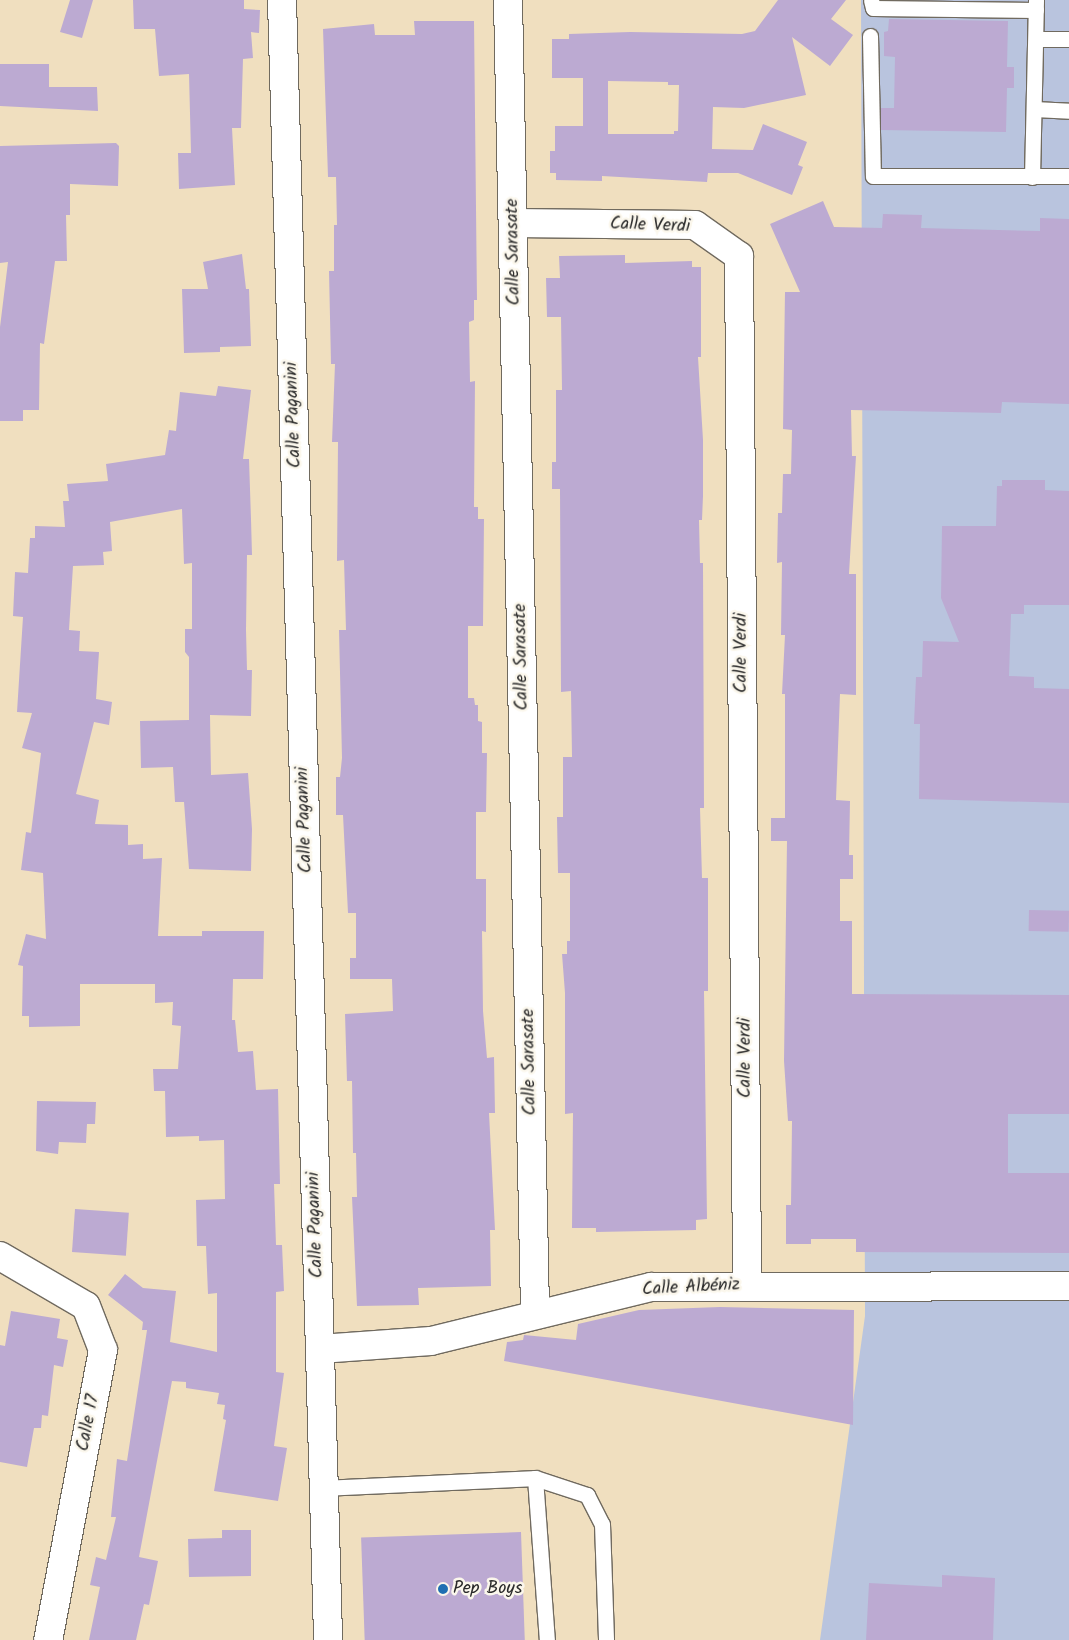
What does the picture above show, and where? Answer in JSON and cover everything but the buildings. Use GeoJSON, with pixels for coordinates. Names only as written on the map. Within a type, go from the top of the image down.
{"type":"FeatureCollection","features":[{"type":"Feature","properties":{"kind":"street","name":"Calle Paganini"},"geometry":{"type":"LineString","coordinates":[[282,0],[328,1640]]}},
{"type":"Feature","properties":{"kind":"street","name":"Calle Sarasate"},"geometry":{"type":"LineString","coordinates":[[508,0],[535,1313]]}},
{"type":"Feature","properties":{"kind":"street","name":"Calle Verdi"},"geometry":{"type":"LineString","coordinates":[[514,224],[696,225],[739,256],[748,1284]]}},
{"type":"Feature","properties":{"kind":"street","name":"Calle 17"},"geometry":{"type":"LineString","coordinates":[[0,1256],[86,1306],[103,1350],[48,1640]]}},
{"type":"Feature","properties":{"kind":"street","name":"Calle Albéniz"},"geometry":{"type":"LineString","coordinates":[[320,1349],[432,1341],[535,1313],[651,1287],[748,1284],[1069,1286]]}},
{"type":"Feature","properties":{"kind":"lane"},"geometry":{"type":"LineString","coordinates":[[870,0],[874,8],[1036,5],[1032,177]]}},
{"type":"Feature","properties":{"kind":"lane"},"geometry":{"type":"LineString","coordinates":[[870,36],[873,176],[1069,176]]}},
{"type":"Feature","properties":{"kind":"lane"},"geometry":{"type":"LineString","coordinates":[[1036,39],[1069,39]]}},
{"type":"Feature","properties":{"kind":"lane"},"geometry":{"type":"LineString","coordinates":[[1034,109],[1069,111]]}},
{"type":"Feature","properties":{"kind":"lane"},"geometry":{"type":"LineString","coordinates":[[536,1478],[547,1640]]}},
{"type":"Feature","properties":{"kind":"lane"},"geometry":{"type":"LineString","coordinates":[[324,1488],[536,1478],[587,1495],[602,1524],[606,1640]]}},
{"type":"Feature","properties":{"kind":"shaded area"},"geometry":{"type":"Polygon","coordinates":[[[861,0],[1069,0],[1069,1640],[820,1640],[865,1316],[861,0]]]}},
{"type":"Feature","properties":{"kind":"place","name":"Pep Boys"},"geometry":{"type":"Point","coordinates":[443,1589]}}]}
